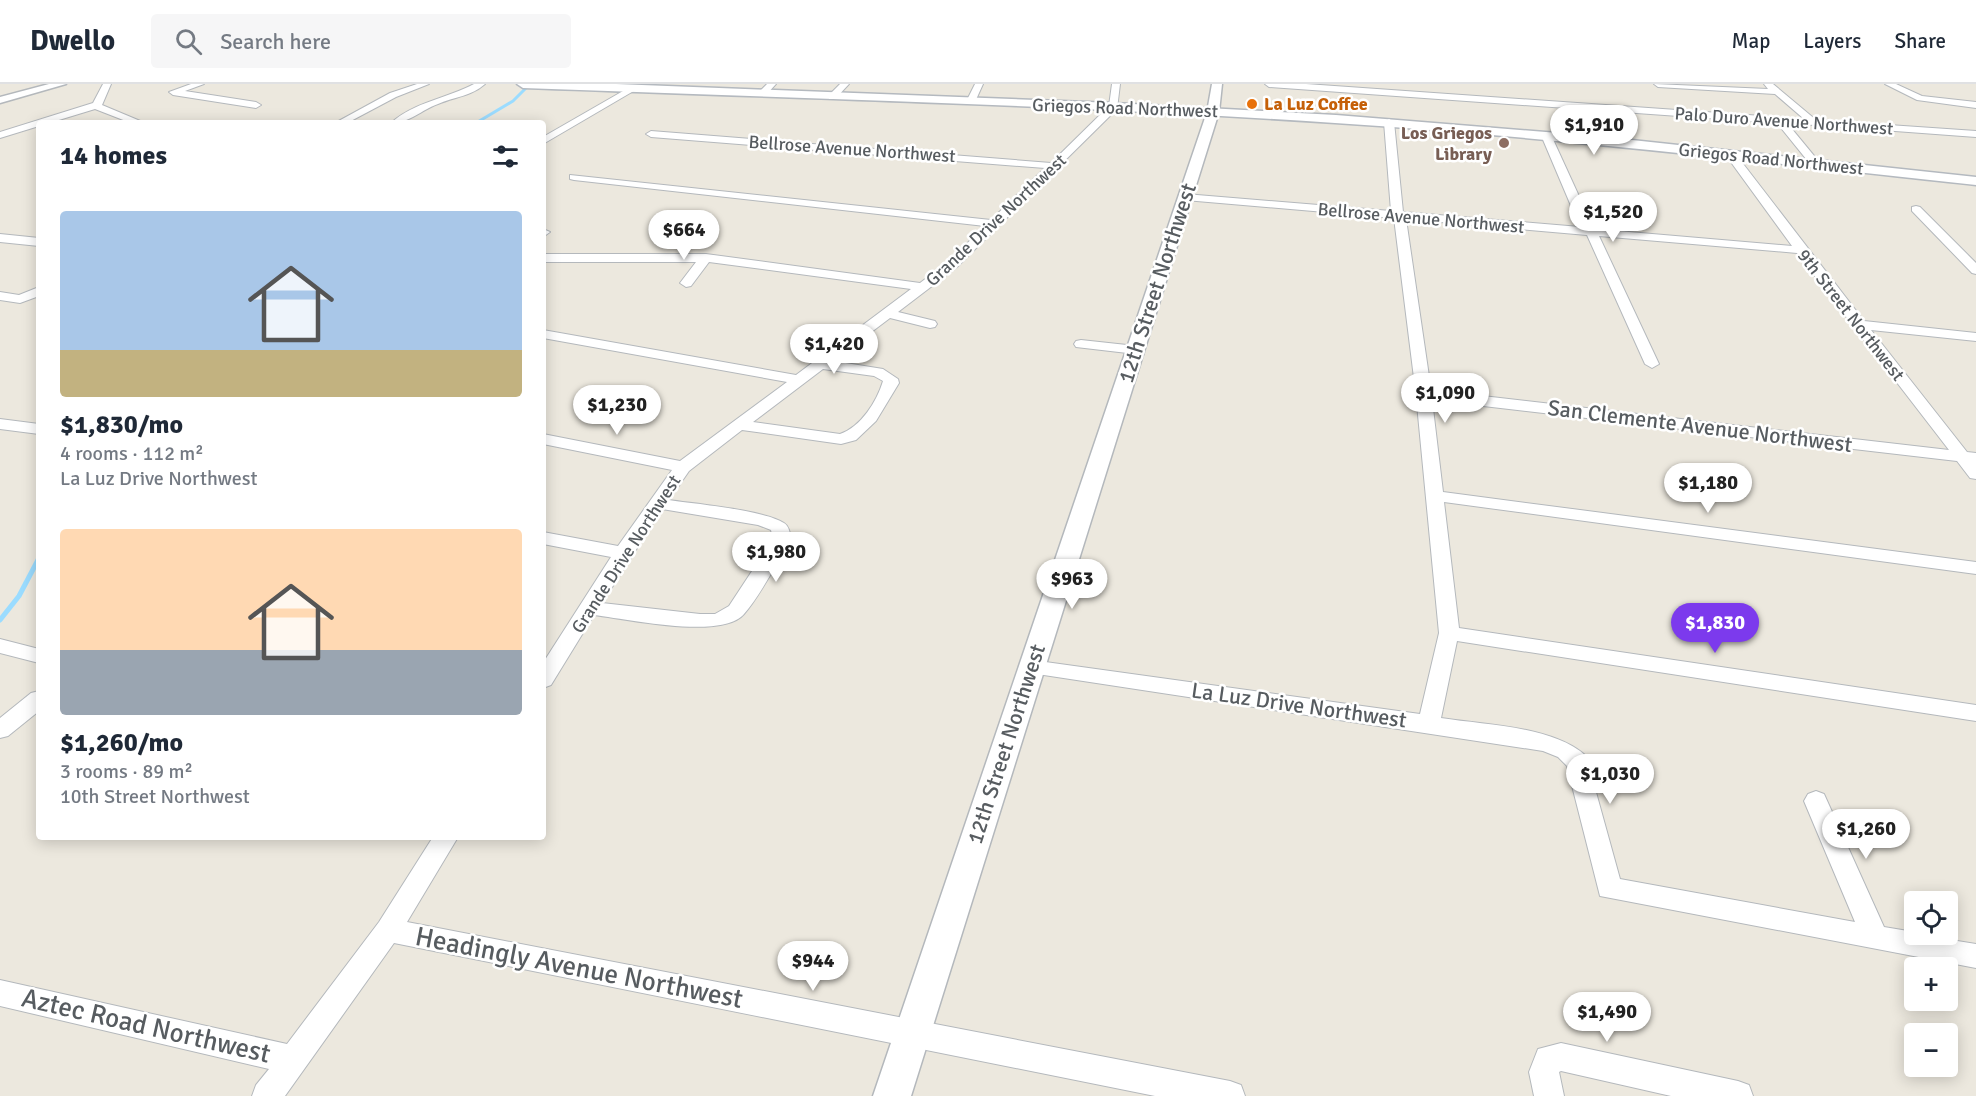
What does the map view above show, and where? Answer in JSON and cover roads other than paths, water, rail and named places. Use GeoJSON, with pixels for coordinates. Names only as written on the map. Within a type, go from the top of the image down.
{"type":"FeatureCollection","features":[{"type":"Feature","properties":{"kind":"main road","name":"Griegos Road Northwest"},"geometry":{"type":"LineString","coordinates":[[523,84],[1114,107],[1389,122],[1546,135],[1976,182]]}},
{"type":"Feature","properties":{"kind":"street"},"geometry":{"type":"LineString","coordinates":[[0,100],[61,84]]}},
{"type":"Feature","properties":{"kind":"street"},"geometry":{"type":"LineString","coordinates":[[97,105],[107,84]]}},
{"type":"Feature","properties":{"kind":"street"},"geometry":{"type":"LineString","coordinates":[[200,84],[173,92],[256,105]]}},
{"type":"Feature","properties":{"kind":"street"},"geometry":{"type":"LineString","coordinates":[[346,120],[393,95],[425,84]]}},
{"type":"Feature","properties":{"kind":"street"},"geometry":{"type":"LineString","coordinates":[[401,120],[434,102],[462,94],[481,84]]}},
{"type":"Feature","properties":{"kind":"street"},"geometry":{"type":"LineString","coordinates":[[762,94],[772,84]]}},
{"type":"Feature","properties":{"kind":"street"},"geometry":{"type":"LineString","coordinates":[[832,97],[845,84]]}},
{"type":"Feature","properties":{"kind":"street"},"geometry":{"type":"LineString","coordinates":[[971,102],[980,84]]}},
{"type":"Feature","properties":{"kind":"street"},"geometry":{"type":"LineString","coordinates":[[1114,107],[1116,84]]}},
{"type":"Feature","properties":{"kind":"street","name":"12th Street Northwest"},"geometry":{"type":"LineString","coordinates":[[892,1096],[1213,112],[1217,84]]}},
{"type":"Feature","properties":{"kind":"street","name":"Palo Duro Avenue Northwest"},"geometry":{"type":"LineString","coordinates":[[1269,84],[1318,85],[1781,122],[1976,134]]}},
{"type":"Feature","properties":{"kind":"street"},"geometry":{"type":"LineString","coordinates":[[1419,84],[1425,94]]}},
{"type":"Feature","properties":{"kind":"street"},"geometry":{"type":"LineString","coordinates":[[1658,84],[1778,93]]}},
{"type":"Feature","properties":{"kind":"street"},"geometry":{"type":"LineString","coordinates":[[1768,84],[1814,123]]}},
{"type":"Feature","properties":{"kind":"street"},"geometry":{"type":"LineString","coordinates":[[1889,84],[1920,98],[1976,105]]}},
{"type":"Feature","properties":{"kind":"street"},"geometry":{"type":"LineString","coordinates":[[546,139],[633,89]]}},
{"type":"Feature","properties":{"kind":"street"},"geometry":{"type":"LineString","coordinates":[[1523,89],[1528,102]]}},
{"type":"Feature","properties":{"kind":"street"},"geometry":{"type":"LineString","coordinates":[[48,120],[97,105],[133,120]]}},
{"type":"Feature","properties":{"kind":"street","name":"Grande Drive Northwest"},"geometry":{"type":"LineString","coordinates":[[546,675],[623,553],[684,467],[953,264],[1114,107]]}},
{"type":"Feature","properties":{"kind":"street"},"geometry":{"type":"LineString","coordinates":[[1389,122],[1396,209],[1400,217],[1424,394],[1449,633],[1429,723]]}},
{"type":"Feature","properties":{"kind":"street"},"geometry":{"type":"LineString","coordinates":[[1781,122],[1815,163]]}},
{"type":"Feature","properties":{"kind":"street"},"geometry":{"type":"LineString","coordinates":[[0,135],[36,124]]}},
{"type":"Feature","properties":{"kind":"street","name":"Bellrose Avenue Northwest"},"geometry":{"type":"LineString","coordinates":[[651,134],[1054,166]]}},
{"type":"Feature","properties":{"kind":"street"},"geometry":{"type":"LineString","coordinates":[[1546,135],[1586,226],[1592,233],[1653,364]]}},
{"type":"Feature","properties":{"kind":"street","name":"9th Street Northwest"},"geometry":{"type":"LineString","coordinates":[[1730,154],[1859,325],[1969,457],[1976,474]]}},
{"type":"Feature","properties":{"kind":"street"},"geometry":{"type":"LineString","coordinates":[[574,177],[996,224]]}},
{"type":"Feature","properties":{"kind":"street","name":"Bellrose Avenue Northwest"},"geometry":{"type":"LineString","coordinates":[[1185,197],[1801,250]]}},
{"type":"Feature","properties":{"kind":"street"},"geometry":{"type":"LineString","coordinates":[[1916,209],[1976,270]]}},
{"type":"Feature","properties":{"kind":"street"},"geometry":{"type":"LineString","coordinates":[[0,238],[36,242]]}},
{"type":"Feature","properties":{"kind":"street"},"geometry":{"type":"LineString","coordinates":[[546,258],[706,258],[924,287]]}},
{"type":"Feature","properties":{"kind":"street"},"geometry":{"type":"LineString","coordinates":[[686,283],[706,258]]}},
{"type":"Feature","properties":{"kind":"street"},"geometry":{"type":"LineString","coordinates":[[0,296],[20,298],[36,292]]}},
{"type":"Feature","properties":{"kind":"street"},"geometry":{"type":"LineString","coordinates":[[889,314],[930,324]]}},
{"type":"Feature","properties":{"kind":"street"},"geometry":{"type":"LineString","coordinates":[[1859,325],[1976,337]]}},
{"type":"Feature","properties":{"kind":"street"},"geometry":{"type":"LineString","coordinates":[[546,335],[801,380]]}},
{"type":"Feature","properties":{"kind":"street"},"geometry":{"type":"LineString","coordinates":[[1081,344],[1136,350]]}},
{"type":"Feature","properties":{"kind":"street"},"geometry":{"type":"LineString","coordinates":[[737,425],[841,439],[854,437],[862,430],[891,383],[891,379],[878,372],[822,364]]}},
{"type":"Feature","properties":{"kind":"street","name":"San Clemente Avenue Northwest"},"geometry":{"type":"LineString","coordinates":[[1424,394],[1969,457]]}},
{"type":"Feature","properties":{"kind":"street"},"geometry":{"type":"LineString","coordinates":[[0,424],[36,429]]}},
{"type":"Feature","properties":{"kind":"street"},"geometry":{"type":"LineString","coordinates":[[546,440],[684,467]]}},
{"type":"Feature","properties":{"kind":"street"},"geometry":{"type":"LineString","coordinates":[[1436,496],[1976,567]]}},
{"type":"Feature","properties":{"kind":"street"},"geometry":{"type":"LineString","coordinates":[[590,608],[700,621],[719,620],[736,611],[782,539],[779,527],[762,520],[657,503]]}},
{"type":"Feature","properties":{"kind":"street"},"geometry":{"type":"LineString","coordinates":[[546,539],[623,553]]}},
{"type":"Feature","properties":{"kind":"street"},"geometry":{"type":"LineString","coordinates":[[1449,633],[1976,713]]}},
{"type":"Feature","properties":{"kind":"street"},"geometry":{"type":"LineString","coordinates":[[0,646],[36,655]]}},
{"type":"Feature","properties":{"kind":"street","name":"La Luz Drive Northwest"},"geometry":{"type":"LineString","coordinates":[[1031,667],[1429,723],[1547,743],[1566,751],[1578,762],[1609,888],[1875,936]]}},
{"type":"Feature","properties":{"kind":"street"},"geometry":{"type":"LineString","coordinates":[[0,730],[36,701]]}},
{"type":"Feature","properties":{"kind":"street"},"geometry":{"type":"LineString","coordinates":[[1816,801],[1875,936],[1976,956]]}},
{"type":"Feature","properties":{"kind":"street"},"geometry":{"type":"LineString","coordinates":[[267,1096],[388,930],[444,840]]}},
{"type":"Feature","properties":{"kind":"street","name":"Headingly Avenue Northwest"},"geometry":{"type":"LineString","coordinates":[[388,930],[1230,1096]]}},
{"type":"Feature","properties":{"kind":"street","name":"Aztec Road Northwest"},"geometry":{"type":"LineString","coordinates":[[0,993],[292,1060]]}},
{"type":"Feature","properties":{"kind":"street"},"geometry":{"type":"LineString","coordinates":[[1549,1096],[1544,1072],[1548,1059],[1561,1058],[1738,1096]]}},
{"type":"Feature","properties":{"kind":"waterway"},"geometry":{"type":"LineString","coordinates":[[481,120],[513,101],[527,87]]}},
{"type":"Feature","properties":{"kind":"waterway"},"geometry":{"type":"LineString","coordinates":[[0,620],[19,596],[36,564]]}},
{"type":"Feature","properties":{"kind":"place","name":"La Luz Coffee"},"geometry":{"type":"Point","coordinates":[1252,104]}},
{"type":"Feature","properties":{"kind":"place","name":"Los Griegos Library"},"geometry":{"type":"Point","coordinates":[1504,143]}}]}
